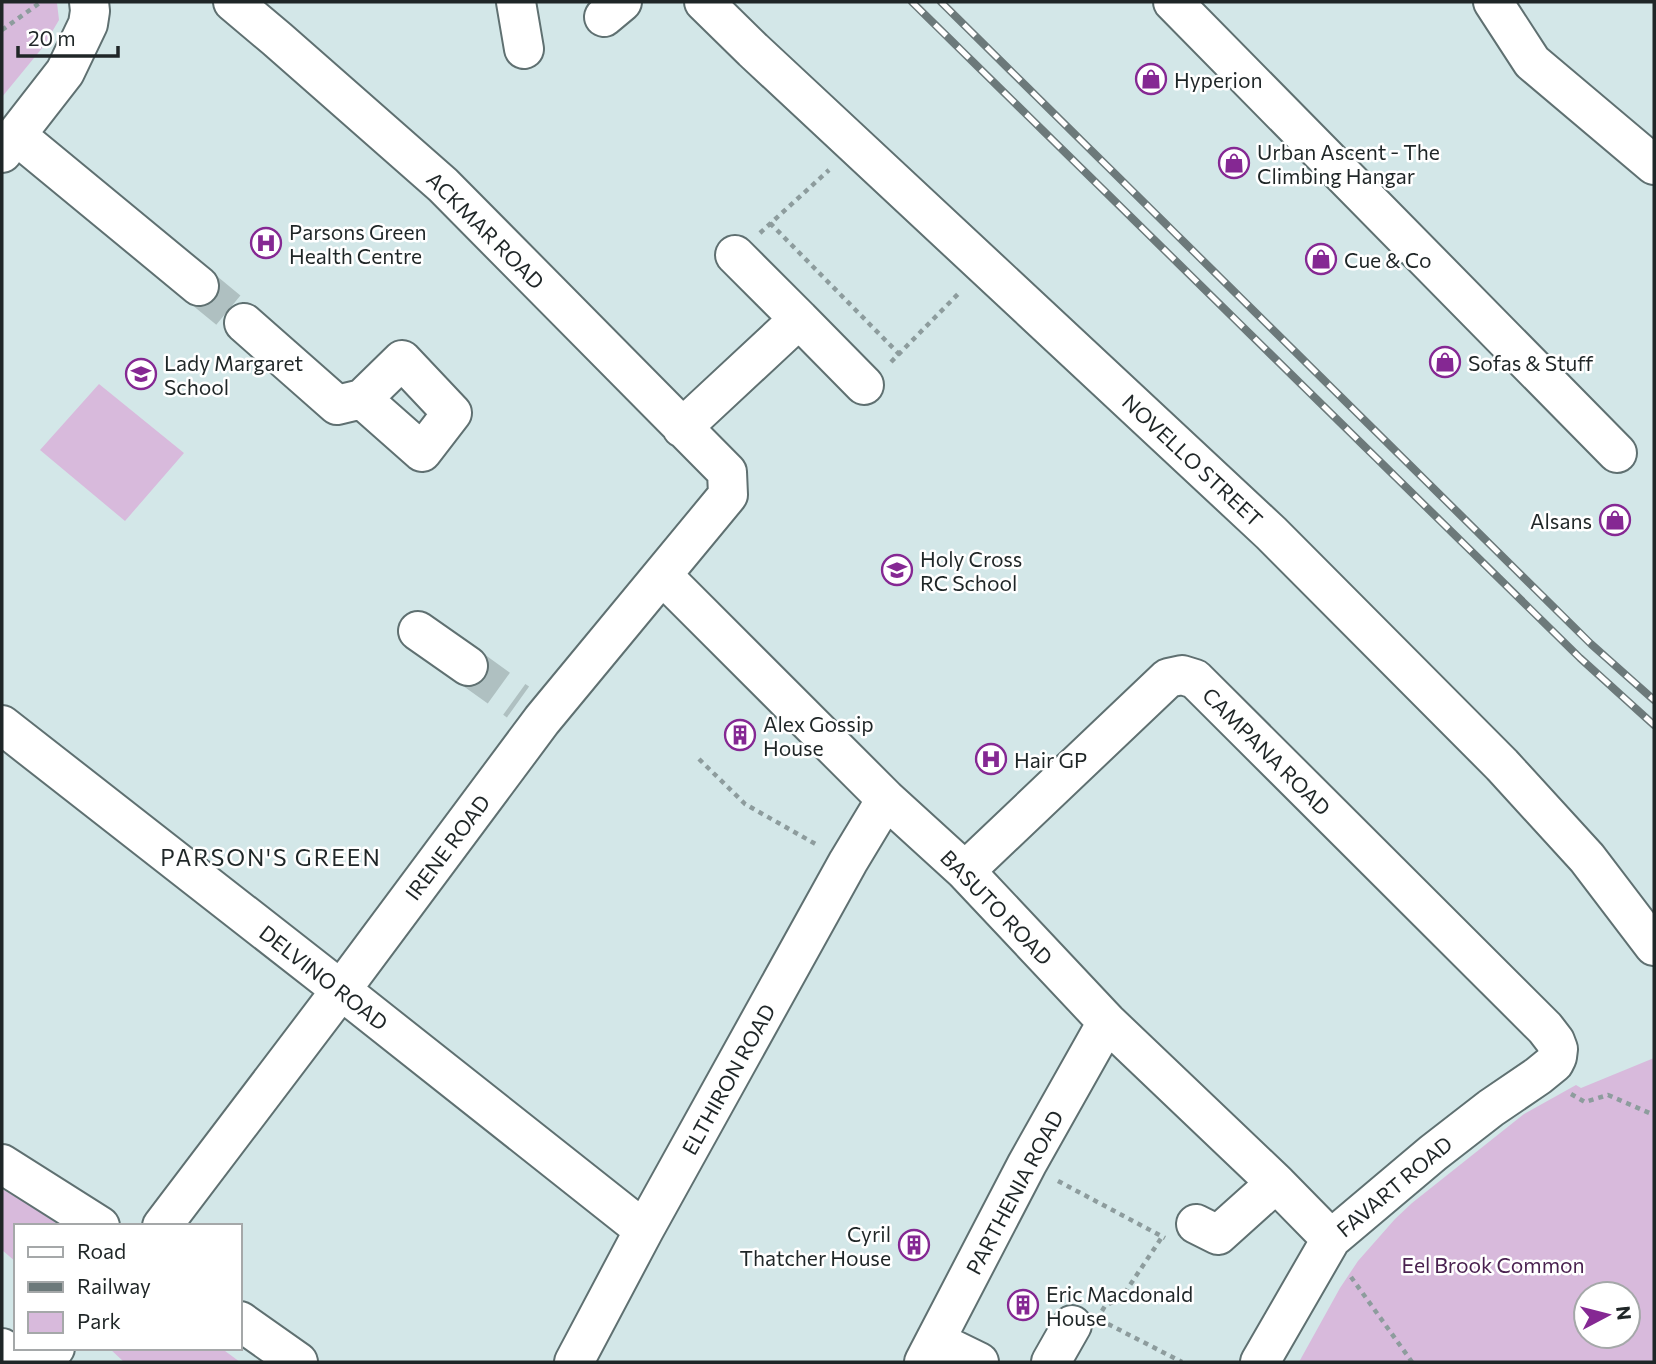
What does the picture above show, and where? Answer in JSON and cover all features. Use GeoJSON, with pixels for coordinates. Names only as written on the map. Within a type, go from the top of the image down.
{"type":"FeatureCollection","features":[{"type":"Feature","properties":{"kind":"street"},"geometry":{"type":"LineString","coordinates":[[89,2],[88,24],[65,72],[9,144],[199,286]]}},
{"type":"Feature","properties":{"kind":"street","name":"ACKMAR ROAD"},"geometry":{"type":"LineString","coordinates":[[233,2],[443,186],[727,472]]}},
{"type":"Feature","properties":{"kind":"street"},"geometry":{"type":"LineString","coordinates":[[516,2],[524,49]]}},
{"type":"Feature","properties":{"kind":"street","name":"NOVELLO STREET"},"geometry":{"type":"LineString","coordinates":[[704,2],[1271,533],[1502,765],[1587,858],[1654,946]]}},
{"type":"Feature","properties":{"kind":"street"},"geometry":{"type":"LineString","coordinates":[[1173,2],[1617,453]]}},
{"type":"Feature","properties":{"kind":"street"},"geometry":{"type":"LineString","coordinates":[[1493,2],[1532,62],[1654,165]]}},
{"type":"Feature","properties":{"kind":"street"},"geometry":{"type":"LineString","coordinates":[[735,255],[864,385]]}},
{"type":"Feature","properties":{"kind":"street"},"geometry":{"type":"LineString","coordinates":[[682,428],[799,319]]}},
{"type":"Feature","properties":{"kind":"street"},"geometry":{"type":"LineString","coordinates":[[244,323],[337,405],[362,399]]}},
{"type":"Feature","properties":{"kind":"street","name":"IRENE ROAD"},"geometry":{"type":"LineString","coordinates":[[164,1224],[341,990],[530,711],[662,575],[728,495],[727,472]]}},
{"type":"Feature","properties":{"kind":"street","name":"BASUTO ROAD"},"geometry":{"type":"LineString","coordinates":[[662,575],[886,799],[965,871],[1107,1022],[1331,1239]]}},
{"type":"Feature","properties":{"kind":"street"},"geometry":{"type":"LineString","coordinates":[[418,631],[468,666]]}},
{"type":"Feature","properties":{"kind":"street","name":"CAMPANA ROAD"},"geometry":{"type":"LineString","coordinates":[[965,871],[1168,678],[1182,675],[1195,679],[1555,1041]]}},
{"type":"Feature","properties":{"kind":"street","name":"DELVINO ROAD"},"geometry":{"type":"LineString","coordinates":[[6,738],[341,990],[644,1230]]}},
{"type":"Feature","properties":{"kind":"street","name":"ELTHIRON ROAD"},"geometry":{"type":"LineString","coordinates":[[574,1362],[644,1230],[848,862],[886,799]]}},
{"type":"Feature","properties":{"kind":"street","name":"PARTHENIA ROAD"},"geometry":{"type":"LineString","coordinates":[[930,1352],[1027,1164],[1107,1022]]}},
{"type":"Feature","properties":{"kind":"street","name":"FAVART ROAD"},"geometry":{"type":"LineString","coordinates":[[1259,1362],[1331,1239],[1433,1153],[1550,1067],[1557,1057],[1555,1041]]}},
{"type":"Feature","properties":{"kind":"street"},"geometry":{"type":"LineString","coordinates":[[2,1164],[97,1224]]}},
{"type":"Feature","properties":{"kind":"street"},"geometry":{"type":"LineString","coordinates":[[1177,1234],[1218,1235],[1276,1183]]}},
{"type":"Feature","properties":{"kind":"street"},"geometry":{"type":"LineString","coordinates":[[242,1322],[298,1362]]}},
{"type":"Feature","properties":{"kind":"street"},"geometry":{"type":"LineString","coordinates":[[1051,1362],[1072,1325]]}},
{"type":"Feature","properties":{"kind":"street"},"geometry":{"type":"LineString","coordinates":[[2,1348],[16,1362]]}},
{"type":"Feature","properties":{"kind":"street"},"geometry":{"type":"LineString","coordinates":[[39,1362],[53,1350]]}},
{"type":"Feature","properties":{"kind":"street"},"geometry":{"type":"LineString","coordinates":[[930,1352],[979,1362]]}},
{"type":"Feature","properties":{"kind":"path"},"geometry":{"type":"LineString","coordinates":[[2,30],[41,2]]}},
{"type":"Feature","properties":{"kind":"path"},"geometry":{"type":"LineString","coordinates":[[735,255],[829,170]]}},
{"type":"Feature","properties":{"kind":"path"},"geometry":{"type":"LineString","coordinates":[[770,223],[900,355]]}},
{"type":"Feature","properties":{"kind":"path"},"geometry":{"type":"LineString","coordinates":[[864,385],[900,355],[959,293]]}},
{"type":"Feature","properties":{"kind":"path"},"geometry":{"type":"LineString","coordinates":[[699,759],[745,804],[848,862]]}},
{"type":"Feature","properties":{"kind":"path"},"geometry":{"type":"LineString","coordinates":[[1538,1076],[1585,1102],[1608,1095],[1654,1115]]}},
{"type":"Feature","properties":{"kind":"path"},"geometry":{"type":"LineString","coordinates":[[1027,1164],[1177,1234],[1122,1297],[1105,1306],[1097,1319],[1182,1362]]}},
{"type":"Feature","properties":{"kind":"path"},"geometry":{"type":"LineString","coordinates":[[1331,1239],[1349,1274],[1412,1362]]}},
{"type":"Feature","properties":{"kind":"green space"},"geometry":{"type":"Polygon","coordinates":[[[2,2],[55,2],[59,20],[43,47],[2,97],[2,2]]]}},
{"type":"Feature","properties":{"kind":"green space"},"geometry":{"type":"Polygon","coordinates":[[[99,384],[184,453],[125,521],[40,450],[99,384]]]}},
{"type":"Feature","properties":{"kind":"green space","name":"Eel Brook Common"},"geometry":{"type":"Polygon","coordinates":[[[1654,1058],[1654,1362],[1299,1362],[1358,1261],[1395,1219],[1524,1114],[1576,1085],[1581,1088],[1654,1058]]]}},
{"type":"Feature","properties":{"kind":"green space"},"geometry":{"type":"Polygon","coordinates":[[[2,1189],[57,1224],[14,1224],[14,1260],[2,1250],[2,1189]]]}},
{"type":"Feature","properties":{"kind":"green space"},"geometry":{"type":"Polygon","coordinates":[[[111,1350],[224,1350],[240,1362],[124,1362],[111,1350]]]}},
{"type":"Feature","properties":{"kind":"tunnel"},"geometry":{"type":"LineString","coordinates":[[199,286],[244,323]]}},
{"type":"Feature","properties":{"kind":"tunnel"},"geometry":{"type":"LineString","coordinates":[[468,666],[518,702]]}},
{"type":"Feature","properties":{"kind":"railway"},"geometry":{"type":"LineString","coordinates":[[912,2],[1580,658],[1654,725]]}},
{"type":"Feature","properties":{"kind":"railway"},"geometry":{"type":"LineString","coordinates":[[941,2],[1591,644],[1654,700]]}},
{"type":"Feature","properties":{"kind":"place","name":"Hyperion"},"geometry":{"type":"Point","coordinates":[1151,79]}},
{"type":"Feature","properties":{"kind":"place","name":"Urban Ascent - The Climbing Hangar"},"geometry":{"type":"Point","coordinates":[1234,163]}},
{"type":"Feature","properties":{"kind":"place","name":"Parsons Green Health Centre"},"geometry":{"type":"Point","coordinates":[266,243]}},
{"type":"Feature","properties":{"kind":"place","name":"Cue & Co"},"geometry":{"type":"Point","coordinates":[1321,259]}},
{"type":"Feature","properties":{"kind":"place","name":"Sofas & Stuff"},"geometry":{"type":"Point","coordinates":[1445,362]}},
{"type":"Feature","properties":{"kind":"place","name":"Lady Margaret School"},"geometry":{"type":"Point","coordinates":[141,374]}},
{"type":"Feature","properties":{"kind":"place","name":"Alsans"},"geometry":{"type":"Point","coordinates":[1615,520]}},
{"type":"Feature","properties":{"kind":"place","name":"Holy Cross RC School"},"geometry":{"type":"Point","coordinates":[897,570]}},
{"type":"Feature","properties":{"kind":"place","name":"Alex Gossip House"},"geometry":{"type":"Point","coordinates":[740,735]}},
{"type":"Feature","properties":{"kind":"place","name":"Hair GP"},"geometry":{"type":"Point","coordinates":[991,759]}},
{"type":"Feature","properties":{"kind":"place","name":"Cyril Thatcher House"},"geometry":{"type":"Point","coordinates":[914,1245]}},
{"type":"Feature","properties":{"kind":"place","name":"Eric Macdonald House"},"geometry":{"type":"Point","coordinates":[1023,1305]}},
{"type":"Feature","properties":{"kind":"district","name":"PARSON'S GREEN"},"geometry":{"type":"Point","coordinates":[271,857]}}]}
